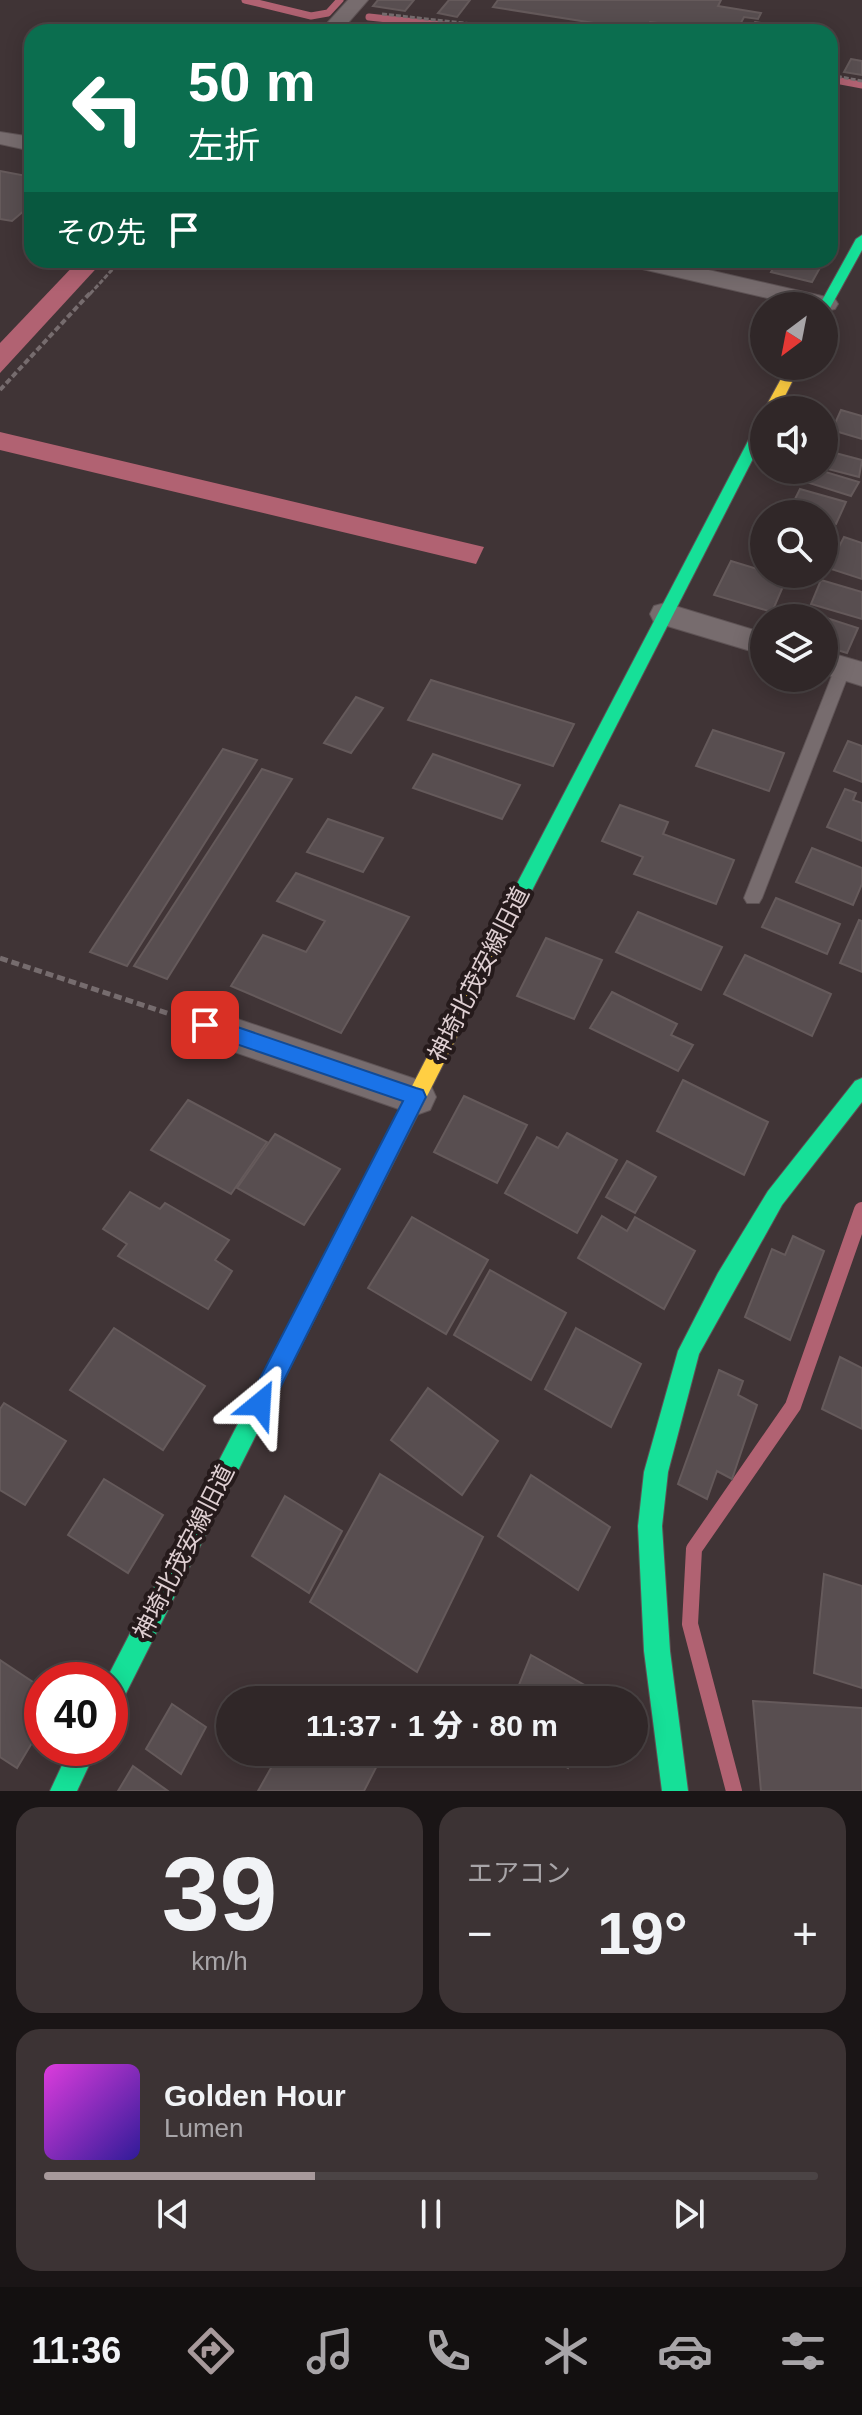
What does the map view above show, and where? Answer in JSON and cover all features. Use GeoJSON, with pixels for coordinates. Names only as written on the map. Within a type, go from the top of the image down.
{"type":"FeatureCollection","features":[{"type":"Feature","properties":{"kind":"street"},"geometry":{"type":"LineString","coordinates":[[336,24],[353,5]]}},
{"type":"Feature","properties":{"kind":"street"},"geometry":{"type":"LineString","coordinates":[[0,138],[24,142]]}},
{"type":"Feature","properties":{"kind":"street"},"geometry":{"type":"LineString","coordinates":[[833,292],[862,239]]}},
{"type":"Feature","properties":{"kind":"street"},"geometry":{"type":"LineString","coordinates":[[666,268],[767,292]]}},
{"type":"Feature","properties":{"kind":"street","name":"神埼北茂安線旧道"},"geometry":{"type":"LineString","coordinates":[[128,1663],[750,451]]}},
{"type":"Feature","properties":{"kind":"street"},"geometry":{"type":"LineString","coordinates":[[665,614],[750,640]]}},
{"type":"Feature","properties":{"kind":"street"},"geometry":{"type":"LineString","coordinates":[[205,1025],[416,1097]]}},
{"type":"Feature","properties":{"kind":"street"},"geometry":{"type":"LineString","coordinates":[[675,1791],[657,1651],[650,1526],[660,1457],[689,1351],[726,1281],[775,1198],[862,1087]]}},
{"type":"Feature","properties":{"kind":"street"},"geometry":{"type":"LineString","coordinates":[[63,1791],[75,1766]]}},
{"type":"Feature","properties":{"kind":"lane"},"geometry":{"type":"LineString","coordinates":[[753,898],[843,668]]}},
{"type":"Feature","properties":{"kind":"path"},"geometry":{"type":"LineString","coordinates":[[353,5],[487,24]]}},
{"type":"Feature","properties":{"kind":"path"},"geometry":{"type":"LineString","coordinates":[[838,76],[862,81]]}},
{"type":"Feature","properties":{"kind":"path"},"geometry":{"type":"LineString","coordinates":[[0,390],[114,268]]}},
{"type":"Feature","properties":{"kind":"path"},"geometry":{"type":"LineString","coordinates":[[0,958],[205,1025]]}},
{"type":"Feature","properties":{"kind":"shaded area"},"geometry":{"type":"Polygon","coordinates":[[[71,268],[97,268],[0,373],[0,343],[71,268]]]}},
{"type":"Feature","properties":{"kind":"shaded area"},"geometry":{"type":"Polygon","coordinates":[[[0,432],[484,547],[476,564],[0,450],[0,432]]]}},
{"type":"Feature","properties":{"kind":"building"},"geometry":{"type":"Polygon","coordinates":[[[378,0],[414,0],[405,11],[373,6],[378,0]]]}},
{"type":"Feature","properties":{"kind":"building"},"geometry":{"type":"Polygon","coordinates":[[[449,0],[470,0],[457,17],[438,13],[449,0]]]}},
{"type":"Feature","properties":{"kind":"building"},"geometry":{"type":"Polygon","coordinates":[[[498,0],[721,0],[718,6],[761,13],[758,19],[744,17],[740,24],[600,24],[493,7],[498,0]]]}},
{"type":"Feature","properties":{"kind":"building"},"geometry":{"type":"Polygon","coordinates":[[[851,59],[862,61],[862,75],[844,72],[851,59]]]}},
{"type":"Feature","properties":{"kind":"building"},"geometry":{"type":"Polygon","coordinates":[[[0,171],[24,176],[24,211],[12,221],[0,219],[0,171]]]}},
{"type":"Feature","properties":{"kind":"building"},"geometry":{"type":"Polygon","coordinates":[[[773,268],[820,268],[812,282],[771,272],[773,268]]]}},
{"type":"Feature","properties":{"kind":"building"},"geometry":{"type":"Polygon","coordinates":[[[841,410],[862,416],[862,439],[838,432],[841,410]]]}},
{"type":"Feature","properties":{"kind":"building"},"geometry":{"type":"Polygon","coordinates":[[[838,454],[862,460],[859,477],[838,472],[838,454]]]}},
{"type":"Feature","properties":{"kind":"building"},"geometry":{"type":"Polygon","coordinates":[[[838,476],[859,482],[851,496],[813,484],[838,484],[838,476]]]}},
{"type":"Feature","properties":{"kind":"building"},"geometry":{"type":"Polygon","coordinates":[[[800,489],[846,502],[838,520],[838,500],[794,500],[800,489]]]}},
{"type":"Feature","properties":{"kind":"building"},"geometry":{"type":"Polygon","coordinates":[[[844,537],[862,543],[862,579],[838,571],[838,549],[844,537]]]}},
{"type":"Feature","properties":{"kind":"building"},"geometry":{"type":"Polygon","coordinates":[[[731,561],[750,567],[750,588],[782,588],[775,604],[750,606],[714,595],[731,561]]]}},
{"type":"Feature","properties":{"kind":"building"},"geometry":{"type":"Polygon","coordinates":[[[838,585],[862,592],[862,619],[838,612],[838,604],[811,604],[818,588],[838,588],[838,585]]]}},
{"type":"Feature","properties":{"kind":"building"},"geometry":{"type":"Polygon","coordinates":[[[838,622],[858,628],[847,653],[838,650],[838,622]]]}},
{"type":"Feature","properties":{"kind":"building"},"geometry":{"type":"Polygon","coordinates":[[[431,680],[574,724],[553,766],[408,720],[431,680]]]}},
{"type":"Feature","properties":{"kind":"building"},"geometry":{"type":"Polygon","coordinates":[[[356,697],[383,708],[351,753],[324,743],[356,697]]]}},
{"type":"Feature","properties":{"kind":"building"},"geometry":{"type":"Polygon","coordinates":[[[713,730],[784,753],[769,791],[696,766],[713,730]]]}},
{"type":"Feature","properties":{"kind":"building"},"geometry":{"type":"Polygon","coordinates":[[[848,741],[862,746],[862,782],[834,771],[848,741]]]}},
{"type":"Feature","properties":{"kind":"building"},"geometry":{"type":"Polygon","coordinates":[[[223,749],[257,760],[127,966],[90,952],[223,749]]]}},
{"type":"Feature","properties":{"kind":"building"},"geometry":{"type":"Polygon","coordinates":[[[433,754],[520,785],[502,819],[413,788],[433,754]]]}},
{"type":"Feature","properties":{"kind":"building"},"geometry":{"type":"Polygon","coordinates":[[[262,769],[292,779],[167,979],[134,966],[262,769]]]}},
{"type":"Feature","properties":{"kind":"building"},"geometry":{"type":"Polygon","coordinates":[[[845,789],[856,793],[853,800],[862,803],[862,841],[827,827],[845,789]]]}},
{"type":"Feature","properties":{"kind":"building"},"geometry":{"type":"Polygon","coordinates":[[[620,805],[668,822],[663,834],[734,860],[716,904],[634,874],[643,857],[602,841],[620,805]]]}},
{"type":"Feature","properties":{"kind":"building"},"geometry":{"type":"Polygon","coordinates":[[[328,819],[383,838],[363,872],[307,852],[328,819]]]}},
{"type":"Feature","properties":{"kind":"building"},"geometry":{"type":"Polygon","coordinates":[[[812,848],[862,868],[862,884],[853,905],[796,882],[812,848]]]}},
{"type":"Feature","properties":{"kind":"building"},"geometry":{"type":"Polygon","coordinates":[[[296,873],[409,917],[341,1033],[231,986],[263,935],[306,952],[325,921],[277,901],[296,873]]]}},
{"type":"Feature","properties":{"kind":"building"},"geometry":{"type":"Polygon","coordinates":[[[776,898],[840,924],[827,954],[762,927],[776,898]]]}},
{"type":"Feature","properties":{"kind":"building"},"geometry":{"type":"Polygon","coordinates":[[[638,912],[722,947],[701,990],[616,952],[638,912]]]}},
{"type":"Feature","properties":{"kind":"building"},"geometry":{"type":"Polygon","coordinates":[[[859,920],[862,921],[862,972],[840,963],[859,920]]]}},
{"type":"Feature","properties":{"kind":"building"},"geometry":{"type":"Polygon","coordinates":[[[546,938],[602,960],[574,1019],[517,996],[546,938]]]}},
{"type":"Feature","properties":{"kind":"building"},"geometry":{"type":"Polygon","coordinates":[[[745,955],[831,994],[812,1036],[724,994],[745,955]]]}},
{"type":"Feature","properties":{"kind":"building"},"geometry":{"type":"Polygon","coordinates":[[[612,992],[677,1024],[671,1035],[693,1045],[678,1071],[590,1028],[612,992]]]}},
{"type":"Feature","properties":{"kind":"building"},"geometry":{"type":"Polygon","coordinates":[[[683,1080],[768,1122],[744,1175],[657,1131],[683,1080]]]}},
{"type":"Feature","properties":{"kind":"building"},"geometry":{"type":"Polygon","coordinates":[[[464,1096],[527,1125],[497,1183],[434,1152],[464,1096]]]}},
{"type":"Feature","properties":{"kind":"building"},"geometry":{"type":"Polygon","coordinates":[[[188,1100],[267,1142],[231,1194],[151,1150],[188,1100]]]}},
{"type":"Feature","properties":{"kind":"building"},"geometry":{"type":"Polygon","coordinates":[[[567,1133],[617,1160],[577,1233],[505,1193],[537,1137],[558,1148],[567,1133]]]}},
{"type":"Feature","properties":{"kind":"building"},"geometry":{"type":"Polygon","coordinates":[[[275,1134],[340,1169],[304,1225],[237,1188],[275,1134]]]}},
{"type":"Feature","properties":{"kind":"building"},"geometry":{"type":"Polygon","coordinates":[[[627,1161],[656,1177],[635,1213],[606,1197],[627,1161]]]}},
{"type":"Feature","properties":{"kind":"building"},"geometry":{"type":"Polygon","coordinates":[[[130,1192],[160,1209],[165,1203],[229,1240],[215,1260],[232,1271],[208,1309],[118,1256],[127,1244],[103,1229],[130,1192]]]}},
{"type":"Feature","properties":{"kind":"building"},"geometry":{"type":"Polygon","coordinates":[[[602,1216],[627,1231],[635,1217],[695,1251],[664,1309],[578,1258],[602,1216]]]}},
{"type":"Feature","properties":{"kind":"building"},"geometry":{"type":"Polygon","coordinates":[[[412,1217],[488,1260],[446,1334],[368,1288],[412,1217]]]}},
{"type":"Feature","properties":{"kind":"building"},"geometry":{"type":"Polygon","coordinates":[[[793,1236],[824,1251],[790,1340],[745,1317],[772,1249],[785,1255],[793,1236]]]}},
{"type":"Feature","properties":{"kind":"building"},"geometry":{"type":"Polygon","coordinates":[[[490,1270],[566,1313],[531,1380],[454,1335],[490,1270]]]}},
{"type":"Feature","properties":{"kind":"building"},"geometry":{"type":"Polygon","coordinates":[[[114,1328],[205,1386],[163,1450],[70,1390],[114,1328]]]}},
{"type":"Feature","properties":{"kind":"building"},"geometry":{"type":"Polygon","coordinates":[[[576,1328],[641,1364],[611,1427],[545,1389],[576,1328]]]}},
{"type":"Feature","properties":{"kind":"building"},"geometry":{"type":"Polygon","coordinates":[[[840,1357],[862,1368],[862,1429],[822,1409],[840,1357]]]}},
{"type":"Feature","properties":{"kind":"building"},"geometry":{"type":"Polygon","coordinates":[[[719,1370],[743,1381],[738,1395],[757,1405],[732,1479],[717,1471],[707,1499],[678,1484],[719,1370]]]}},
{"type":"Feature","properties":{"kind":"building"},"geometry":{"type":"Polygon","coordinates":[[[428,1388],[498,1441],[462,1495],[391,1440],[428,1388]]]}},
{"type":"Feature","properties":{"kind":"building"},"geometry":{"type":"Polygon","coordinates":[[[4,1403],[66,1441],[25,1505],[0,1490],[0,1409],[4,1403]]]}},
{"type":"Feature","properties":{"kind":"building"},"geometry":{"type":"Polygon","coordinates":[[[380,1474],[483,1537],[417,1672],[310,1602],[380,1474]]]}},
{"type":"Feature","properties":{"kind":"building"},"geometry":{"type":"Polygon","coordinates":[[[531,1475],[610,1527],[578,1590],[498,1536],[531,1475]]]}},
{"type":"Feature","properties":{"kind":"building"},"geometry":{"type":"Polygon","coordinates":[[[104,1479],[163,1515],[128,1573],[68,1535],[104,1479]]]}},
{"type":"Feature","properties":{"kind":"building"},"geometry":{"type":"Polygon","coordinates":[[[285,1496],[342,1531],[309,1593],[252,1556],[285,1496]]]}},
{"type":"Feature","properties":{"kind":"building"},"geometry":{"type":"Polygon","coordinates":[[[824,1574],[862,1586],[862,1688],[814,1673],[824,1574]]]}},
{"type":"Feature","properties":{"kind":"building"},"geometry":{"type":"Polygon","coordinates":[[[531,1655],[586,1686],[519,1686],[531,1655]]]}},
{"type":"Feature","properties":{"kind":"building"},"geometry":{"type":"Polygon","coordinates":[[[0,1660],[24,1676],[24,1756],[17,1768],[0,1757],[0,1660]]]}},
{"type":"Feature","properties":{"kind":"building"},"geometry":{"type":"Polygon","coordinates":[[[753,1701],[862,1708],[862,1791],[761,1791],[753,1701]]]}},
{"type":"Feature","properties":{"kind":"building"},"geometry":{"type":"Polygon","coordinates":[[[172,1704],[206,1727],[181,1774],[146,1749],[172,1704]]]}},
{"type":"Feature","properties":{"kind":"building"},"geometry":{"type":"Polygon","coordinates":[[[133,1766],[168,1791],[118,1791],[133,1766]]]}},
{"type":"Feature","properties":{"kind":"building"},"geometry":{"type":"Polygon","coordinates":[[[272,1766],[377,1766],[364,1791],[258,1791],[272,1766]]]}},
{"type":"Feature","properties":{"kind":"waterway"},"geometry":{"type":"LineString","coordinates":[[245,0],[311,16],[328,13],[340,0]]}},
{"type":"Feature","properties":{"kind":"waterway"},"geometry":{"type":"LineString","coordinates":[[369,17],[434,24]]}},
{"type":"Feature","properties":{"kind":"waterway"},"geometry":{"type":"LineString","coordinates":[[838,80],[862,85]]}},
{"type":"Feature","properties":{"kind":"waterway"},"geometry":{"type":"LineString","coordinates":[[734,1791],[690,1624],[694,1549],[793,1406],[862,1210]]}},
{"type":"Feature","properties":{"kind":"traffic: fast"},"geometry":{"type":"LineString","coordinates":[[833,292],[862,239]]}},
{"type":"Feature","properties":{"kind":"traffic: fast"},"geometry":{"type":"LineString","coordinates":[[495,944],[750,451]]}},
{"type":"Feature","properties":{"kind":"traffic: fast"},"geometry":{"type":"LineString","coordinates":[[675,1791],[657,1651],[650,1526],[656,1472],[689,1351],[726,1281],[775,1198],[862,1087]]}},
{"type":"Feature","properties":{"kind":"traffic: fast"},"geometry":{"type":"LineString","coordinates":[[128,1663],[370,1188]]}},
{"type":"Feature","properties":{"kind":"traffic: fast"},"geometry":{"type":"LineString","coordinates":[[63,1791],[75,1766]]}},
{"type":"Feature","properties":{"kind":"traffic: slow"},"geometry":{"type":"LineString","coordinates":[[778,396],[787,380]]}},
{"type":"Feature","properties":{"kind":"traffic: slow"},"geometry":{"type":"LineString","coordinates":[[370,1188],[495,944]]}},
{"type":"Feature","properties":{"kind":"route"},"geometry":{"type":"LineString","coordinates":[[205,1025],[416,1097],[260,1404]]}}]}
